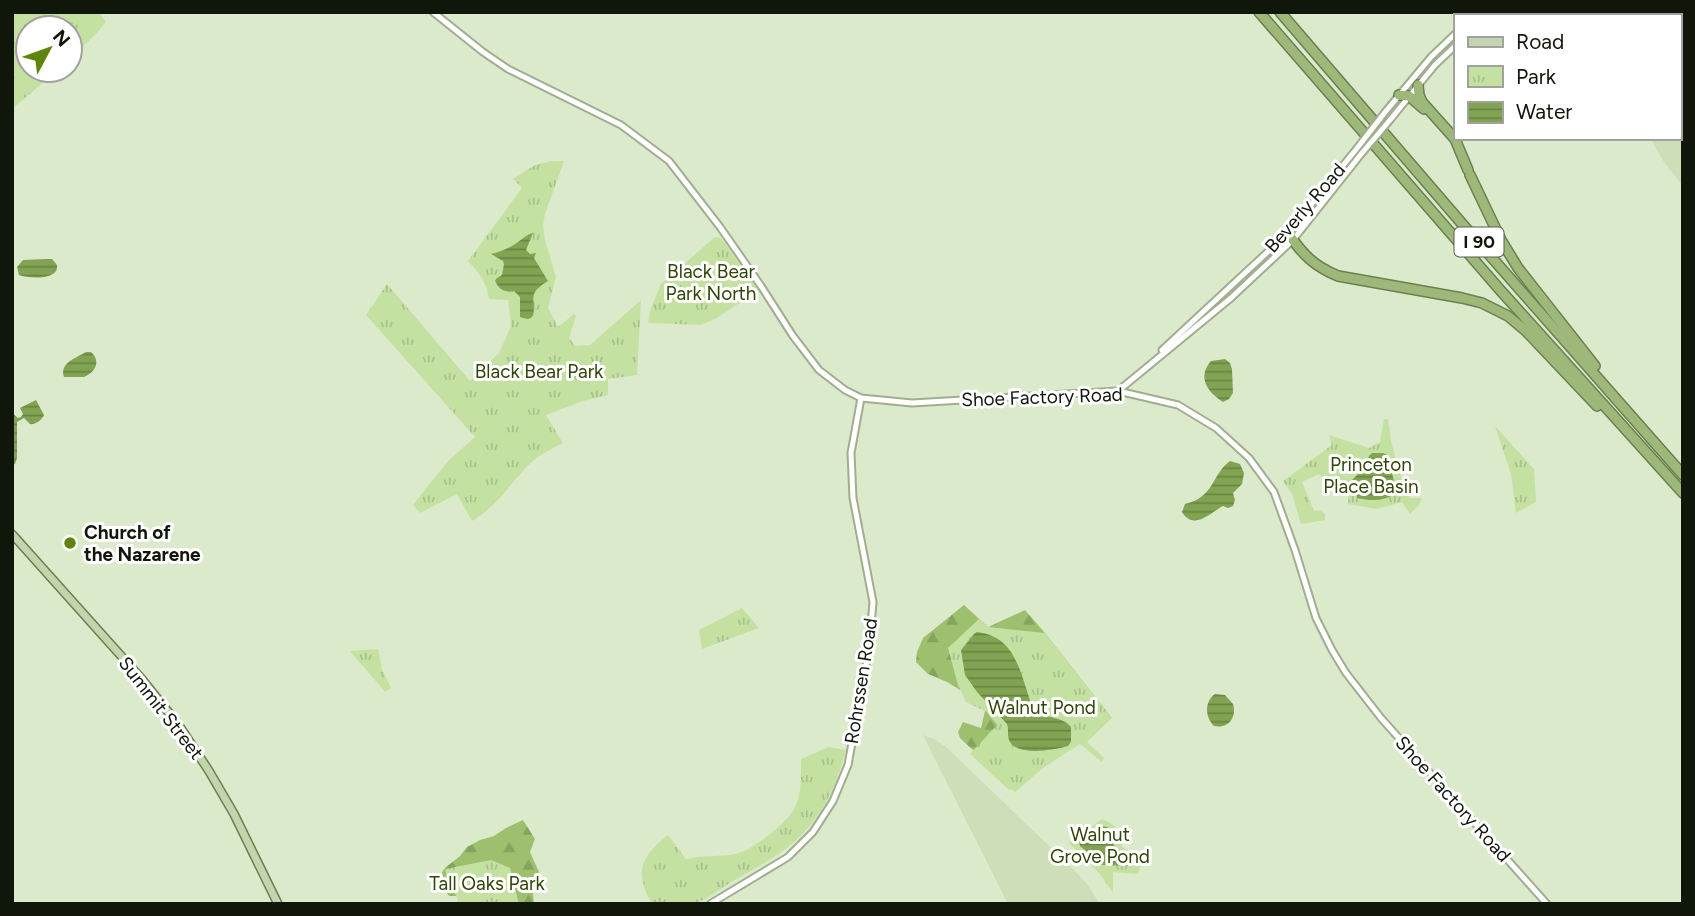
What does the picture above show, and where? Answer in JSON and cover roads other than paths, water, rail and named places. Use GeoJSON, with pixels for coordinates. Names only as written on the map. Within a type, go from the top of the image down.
{"type":"FeatureCollection","features":[{"type":"Feature","properties":{"kind":"highway","name":"I 90"},"geometry":{"type":"LineString","coordinates":[[1259,12],[1501,291],[1683,495]]}},
{"type":"Feature","properties":{"kind":"highway","name":"I 90"},"geometry":{"type":"LineString","coordinates":[[1280,12],[1681,473]]}},
{"type":"Feature","properties":{"kind":"highway"},"geometry":{"type":"LineString","coordinates":[[1418,85],[1422,102],[1454,138]]}},
{"type":"Feature","properties":{"kind":"highway"},"geometry":{"type":"LineString","coordinates":[[1404,96],[1440,122]]}},
{"type":"Feature","properties":{"kind":"highway"},"geometry":{"type":"LineString","coordinates":[[1455,140],[1501,240],[1518,268],[1681,473]]}},
{"type":"Feature","properties":{"kind":"highway"},"geometry":{"type":"LineString","coordinates":[[1290,237],[1311,262],[1338,276],[1462,298],[1482,303],[1508,316],[1683,495]]}},
{"type":"Feature","properties":{"kind":"main road","name":"Summit Street"},"geometry":{"type":"LineString","coordinates":[[12,534],[140,677],[178,724],[234,814],[278,904]]}},
{"type":"Feature","properties":{"kind":"street","name":"Shoe Factory Road"},"geometry":{"type":"LineString","coordinates":[[433,12],[508,69],[621,125],[669,160],[720,227],[793,337],[819,370],[845,390],[861,398],[912,403],[1118,391],[1178,405],[1216,428],[1249,458],[1273,492],[1316,618],[1346,673],[1416,757],[1547,904]]}},
{"type":"Feature","properties":{"kind":"street","name":"Beverly Road"},"geometry":{"type":"LineString","coordinates":[[1118,391],[1290,237],[1390,120],[1431,57],[1454,35]]}},
{"type":"Feature","properties":{"kind":"street","name":"Beverly Road"},"geometry":{"type":"LineString","coordinates":[[1290,237],[1386,111],[1418,85],[1454,47]]}},
{"type":"Feature","properties":{"kind":"street","name":"Rohrssen Road"},"geometry":{"type":"LineString","coordinates":[[710,904],[788,857],[813,832],[834,801],[848,765],[869,649],[873,602],[853,498],[851,453],[861,398]]}},
{"type":"Feature","properties":{"kind":"water"},"geometry":{"type":"Polygon","coordinates":[[[533,233],[526,250],[530,254],[536,253],[534,258],[548,281],[534,294],[533,316],[527,319],[520,317],[520,297],[514,291],[502,290],[495,281],[502,275],[504,264],[491,254],[508,248],[533,233]]]}},
{"type":"Feature","properties":{"kind":"water"},"geometry":{"type":"Polygon","coordinates":[[[52,259],[57,265],[56,271],[49,276],[39,278],[19,275],[17,267],[23,260],[52,259]]]}},
{"type":"Feature","properties":{"kind":"water"},"geometry":{"type":"Polygon","coordinates":[[[86,352],[91,352],[96,359],[92,372],[84,377],[64,377],[66,365],[86,352]]]}},
{"type":"Feature","properties":{"kind":"water"},"geometry":{"type":"Polygon","coordinates":[[[1225,359],[1232,369],[1233,393],[1223,402],[1208,389],[1204,378],[1211,361],[1225,359]]]}},
{"type":"Feature","properties":{"kind":"water"},"geometry":{"type":"Polygon","coordinates":[[[36,400],[44,415],[34,424],[24,418],[17,422],[17,458],[12,465],[12,413],[18,418],[21,417],[23,414],[20,408],[36,400]]]}},
{"type":"Feature","properties":{"kind":"water"},"geometry":{"type":"Polygon","coordinates":[[[1372,453],[1387,455],[1397,492],[1388,498],[1357,498],[1351,481],[1363,469],[1372,453]]]}},
{"type":"Feature","properties":{"kind":"water"},"geometry":{"type":"Polygon","coordinates":[[[1230,461],[1240,464],[1244,473],[1242,484],[1233,493],[1233,506],[1223,506],[1202,519],[1192,520],[1187,517],[1182,512],[1185,504],[1202,496],[1230,461]]]}},
{"type":"Feature","properties":{"kind":"water"},"geometry":{"type":"Polygon","coordinates":[[[977,632],[998,639],[1011,652],[1035,709],[1071,727],[1071,742],[1068,746],[1036,751],[1019,749],[1009,740],[1007,724],[965,675],[961,650],[977,632]]]}},
{"type":"Feature","properties":{"kind":"water"},"geometry":{"type":"Polygon","coordinates":[[[1215,694],[1225,695],[1233,704],[1234,714],[1223,726],[1214,726],[1207,714],[1207,705],[1215,694]]]}},
{"type":"Feature","properties":{"kind":"water","name":"Walnut Grove Pond"},"geometry":{"type":"Polygon","coordinates":[[[1101,826],[1107,827],[1115,834],[1113,844],[1133,859],[1133,866],[1102,865],[1080,846],[1079,841],[1101,826]]]}},
{"type":"Feature","properties":{"kind":"place","name":"Church of the Nazarene"},"geometry":{"type":"Point","coordinates":[70,543]}},
{"type":"Feature","properties":{"kind":"park label","name":"Black Bear Park North"},"geometry":{"type":"Point","coordinates":[711,282]}},
{"type":"Feature","properties":{"kind":"park label","name":"Black Bear Park"},"geometry":{"type":"Point","coordinates":[539,371]}},
{"type":"Feature","properties":{"kind":"park label","name":"Princeton Place Basin"},"geometry":{"type":"Point","coordinates":[1371,475]}},
{"type":"Feature","properties":{"kind":"park label","name":"Walnut Pond"},"geometry":{"type":"Point","coordinates":[1042,707]}},
{"type":"Feature","properties":{"kind":"park label","name":"Tall Oaks Park"},"geometry":{"type":"Point","coordinates":[487,883]}}]}
